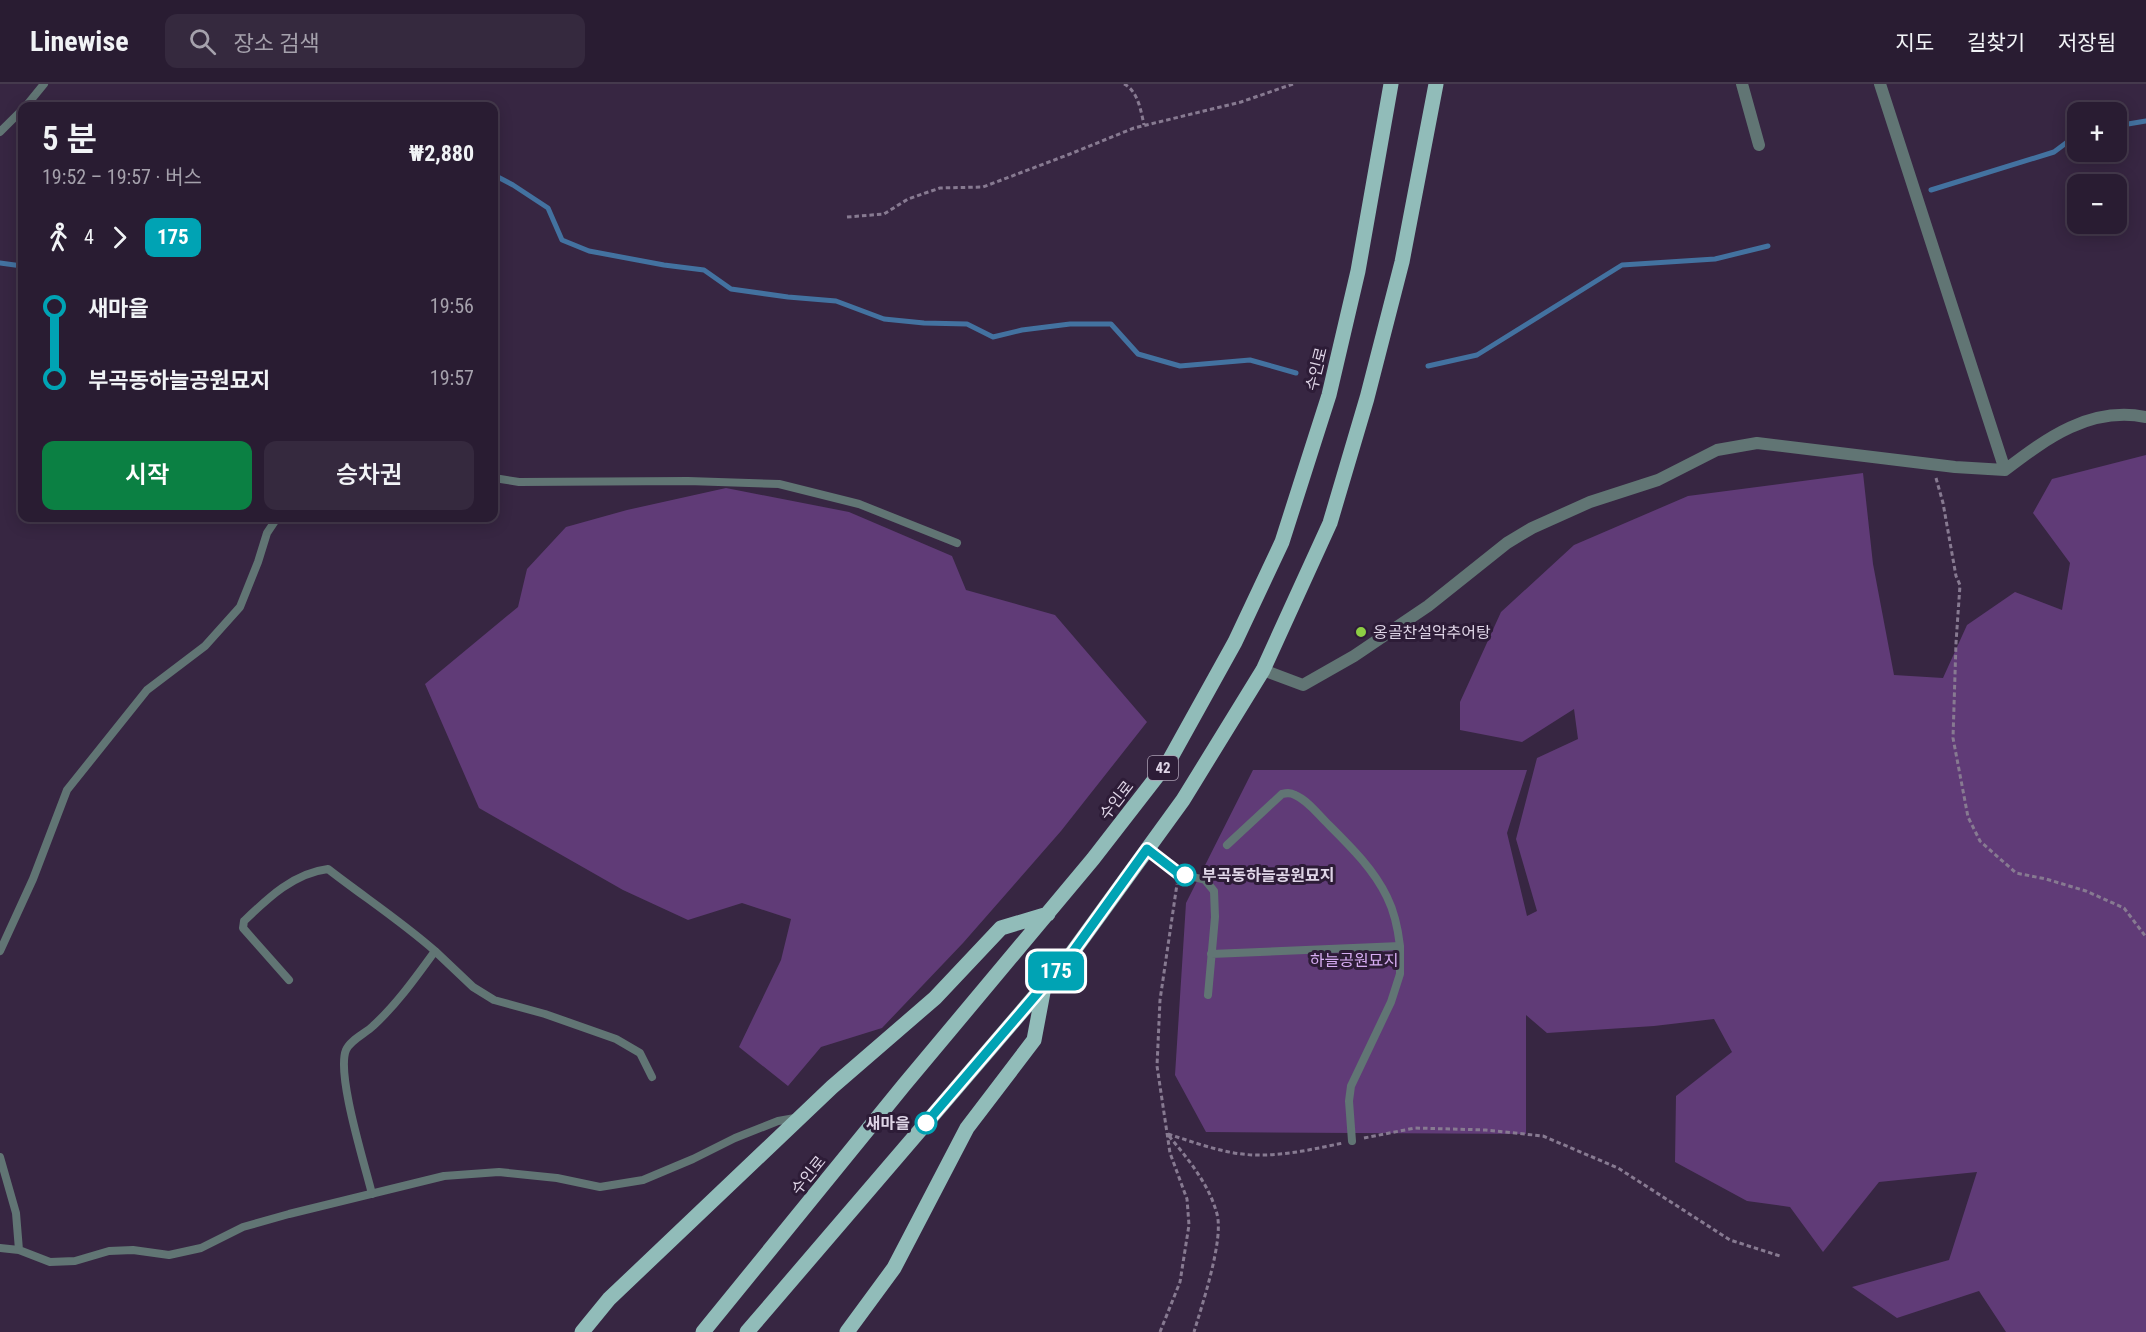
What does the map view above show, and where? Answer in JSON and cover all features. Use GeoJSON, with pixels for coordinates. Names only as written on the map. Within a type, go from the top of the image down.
{"type":"FeatureCollection","features":[{"type":"Feature","properties":{"kind":"main road","name":"수인로"},"geometry":{"type":"LineString","coordinates":[[703,1332],[904,1085],[1094,859],[1169,761],[1235,642],[1282,542],[1332,383],[1358,271],[1392,84]]}},
{"type":"Feature","properties":{"kind":"main road","name":"42"},"geometry":{"type":"LineString","coordinates":[[747,1332],[1072,953],[1183,800],[1263,669],[1330,523],[1364,409],[1402,262],[1436,84]]}},
{"type":"Feature","properties":{"kind":"main road"},"geometry":{"type":"LineString","coordinates":[[582,1332],[609,1299],[801,1117],[935,998],[1001,928],[1048,914]]}},
{"type":"Feature","properties":{"kind":"main road"},"geometry":{"type":"LineString","coordinates":[[847,1332],[894,1268],[967,1128],[1034,1040],[1044,986]]}},
{"type":"Feature","properties":{"kind":"street"},"geometry":{"type":"LineString","coordinates":[[1742,84],[1759,145]]}},
{"type":"Feature","properties":{"kind":"street"},"geometry":{"type":"LineString","coordinates":[[1880,84],[2005,470]]}},
{"type":"Feature","properties":{"kind":"street"},"geometry":{"type":"LineString","coordinates":[[1263,669],[1303,685],[1354,656],[1428,606],[1507,543],[1532,528],[1590,502],[1658,480],[1717,450],[1757,443],[1931,464],[2005,470],[2047,438],[2091,418],[2134,414],[2146,417]]}},
{"type":"Feature","properties":{"kind":"lane"},"geometry":{"type":"LineString","coordinates":[[29,102],[44,84]]}},
{"type":"Feature","properties":{"kind":"lane"},"geometry":{"type":"LineString","coordinates":[[0,132],[18,114]]}},
{"type":"Feature","properties":{"kind":"lane"},"geometry":{"type":"LineString","coordinates":[[498,478],[519,482],[688,481],[779,484],[859,504],[957,543]]}},
{"type":"Feature","properties":{"kind":"lane"},"geometry":{"type":"LineString","coordinates":[[0,951],[33,879],[67,790],[147,690],[205,646],[240,607],[267,533],[274,522]]}},
{"type":"Feature","properties":{"kind":"lane"},"geometry":{"type":"LineString","coordinates":[[1227,845],[1281,794],[1296,795],[1337,833],[1376,877],[1388,899],[1396,920],[1400,946],[1400,974],[1391,1002],[1351,1086],[1349,1101],[1352,1141]]}},
{"type":"Feature","properties":{"kind":"lane"},"geometry":{"type":"LineString","coordinates":[[1147,849],[1178,873],[1205,880],[1214,891],[1215,917],[1208,995]]}},
{"type":"Feature","properties":{"kind":"lane"},"geometry":{"type":"LineString","coordinates":[[289,980],[243,928],[244,921],[274,893],[312,871],[328,869],[371,903],[410,929],[473,987],[494,1000],[545,1014],[616,1040],[640,1053],[652,1077]]}},
{"type":"Feature","properties":{"kind":"lane"},"geometry":{"type":"LineString","coordinates":[[1212,954],[1400,946]]}},
{"type":"Feature","properties":{"kind":"lane"},"geometry":{"type":"LineString","coordinates":[[372,1194],[347,1091],[343,1063],[346,1048],[374,1025],[398,1000],[435,951]]}},
{"type":"Feature","properties":{"kind":"lane"},"geometry":{"type":"LineString","coordinates":[[0,1248],[20,1250],[50,1262],[75,1261],[109,1251],[133,1250],[169,1255],[201,1248],[243,1227],[444,1176],[499,1172],[557,1178],[600,1186],[643,1179],[778,1121],[801,1117]]}},
{"type":"Feature","properties":{"kind":"lane"},"geometry":{"type":"LineString","coordinates":[[0,1156],[16,1213],[20,1250]]}},
{"type":"Feature","properties":{"kind":"path"},"geometry":{"type":"LineString","coordinates":[[1124,84],[1130,87],[1139,105],[1144,125]]}},
{"type":"Feature","properties":{"kind":"path"},"geometry":{"type":"LineString","coordinates":[[847,217],[884,214],[908,200],[940,188],[983,187],[1144,125],[1241,102],[1293,84]]}},
{"type":"Feature","properties":{"kind":"path"},"geometry":{"type":"LineString","coordinates":[[1931,464],[1960,585],[1953,738],[1968,817],[1980,841],[2016,873],[2086,891],[2124,908],[2146,937]]}},
{"type":"Feature","properties":{"kind":"path"},"geometry":{"type":"LineString","coordinates":[[1160,1332],[1180,1282],[1189,1225],[1188,1199],[1170,1153],[1157,1066],[1160,1000],[1178,873]]}},
{"type":"Feature","properties":{"kind":"path"},"geometry":{"type":"LineString","coordinates":[[1168,1134],[1214,1149],[1255,1155],[1306,1150],[1415,1128],[1486,1130],[1543,1136],[1618,1168],[1730,1240],[1780,1256]]}},
{"type":"Feature","properties":{"kind":"path"},"geometry":{"type":"LineString","coordinates":[[1168,1134],[1192,1165],[1209,1193],[1218,1216],[1217,1246],[1194,1332]]}},
{"type":"Feature","properties":{"kind":"green space","name":"하늘공원묘지"},"geometry":{"type":"Polygon","coordinates":[[[2146,455],[2146,1332],[2006,1332],[1979,1291],[1897,1318],[1852,1287],[1949,1260],[1977,1172],[1879,1182],[1823,1252],[1790,1207],[1747,1201],[1675,1162],[1676,1096],[1732,1052],[1714,1019],[1654,1026],[1547,1033],[1526,1015],[1526,1134],[1206,1132],[1175,1075],[1186,903],[1253,770],[1527,770],[1507,833],[1527,916],[1537,911],[1516,839],[1537,758],[1578,739],[1574,709],[1522,742],[1460,730],[1460,702],[1501,612],[1574,545],[1688,496],[1863,473],[1873,564],[1894,675],[1943,678],[1967,625],[2015,592],[2062,610],[2070,563],[2033,513],[2052,479],[2146,455]]]}},
{"type":"Feature","properties":{"kind":"green space"},"geometry":{"type":"Polygon","coordinates":[[[726,488],[849,512],[952,556],[966,590],[1055,615],[1147,722],[1061,831],[963,943],[882,1028],[821,1047],[788,1086],[739,1047],[781,960],[791,919],[742,903],[688,920],[623,890],[479,808],[425,684],[518,607],[527,569],[566,527],[627,510],[726,488]]]}},
{"type":"Feature","properties":{"kind":"waterway"},"geometry":{"type":"LineString","coordinates":[[2127,124],[2146,121]]}},
{"type":"Feature","properties":{"kind":"waterway"},"geometry":{"type":"LineString","coordinates":[[1931,190],[2054,152],[2067,142]]}},
{"type":"Feature","properties":{"kind":"waterway"},"geometry":{"type":"LineString","coordinates":[[498,177],[548,208],[562,240],[589,251],[704,270],[731,289],[836,301],[884,319],[967,324],[993,337],[1022,330],[1070,324],[1111,324],[1138,354],[1180,366],[1250,360],[1296,373]]}},
{"type":"Feature","properties":{"kind":"waterway"},"geometry":{"type":"LineString","coordinates":[[1428,366],[1477,355],[1622,265],[1715,259],[1768,246]]}},
{"type":"Feature","properties":{"kind":"waterway"},"geometry":{"type":"LineString","coordinates":[[0,263],[18,265]]}},
{"type":"Feature","properties":{"kind":"bus line","name":"175"},"geometry":{"type":"LineString","coordinates":[[926,1123],[1072,953],[1147,849],[1178,873],[1185,875]]}},
{"type":"Feature","properties":{"kind":"place","name":"옹골찬설악추어탕"},"geometry":{"type":"Point","coordinates":[1361,632]}},
{"type":"Feature","properties":{"kind":"place","name":"부곡동하늘공원묘지"},"geometry":{"type":"Point","coordinates":[1185,875]}},
{"type":"Feature","properties":{"kind":"place","name":"새마을"},"geometry":{"type":"Point","coordinates":[926,1123]}}]}
